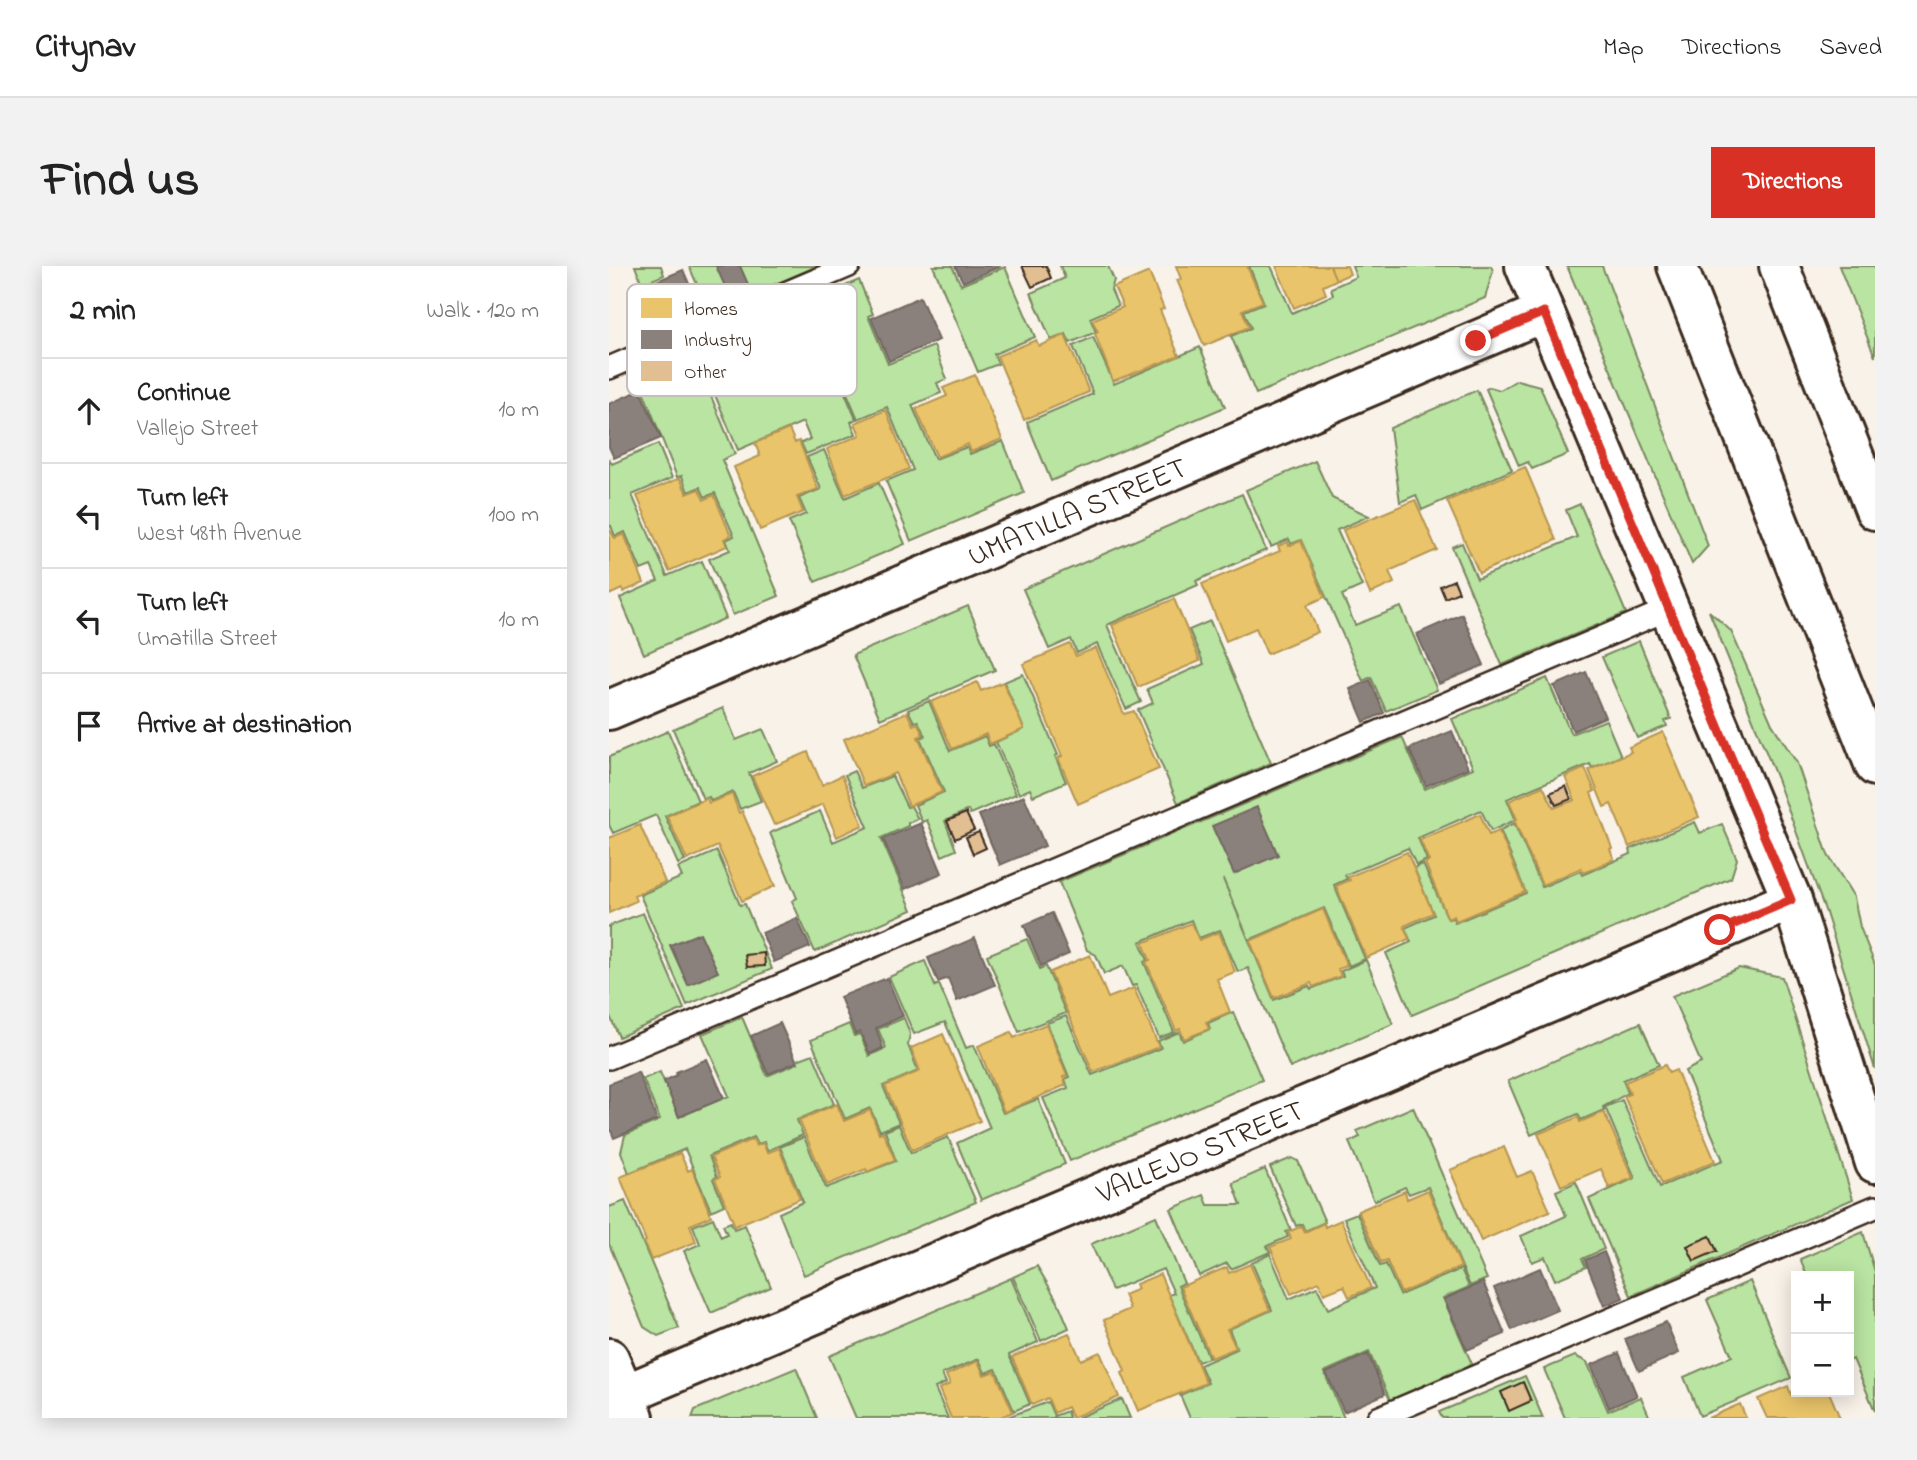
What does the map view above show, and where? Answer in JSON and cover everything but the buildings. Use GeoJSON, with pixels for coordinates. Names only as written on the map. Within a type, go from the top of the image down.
{"type":"FeatureCollection","features":[{"type":"Feature","properties":{"kind":"main road"},"geometry":{"type":"LineString","coordinates":[[1525,266],[1791,900],[1875,1163]]}},
{"type":"Feature","properties":{"kind":"main road"},"geometry":{"type":"LineString","coordinates":[[1677,266],[1875,766]]}},
{"type":"Feature","properties":{"kind":"main road"},"geometry":{"type":"LineString","coordinates":[[1779,266],[1875,510]]}},
{"type":"Feature","properties":{"kind":"main road","name":"UMATILLA STREET"},"geometry":{"type":"LineString","coordinates":[[609,710],[1544,312]]}},
{"type":"Feature","properties":{"kind":"main road","name":"VALLEJO STREET"},"geometry":{"type":"LineString","coordinates":[[623,1405],[1791,900]]}},
{"type":"Feature","properties":{"kind":"main road"},"geometry":{"type":"LineString","coordinates":[[609,1358],[623,1405]]}},
{"type":"Feature","properties":{"kind":"lane"},"geometry":{"type":"LineString","coordinates":[[807,284],[849,266]]}},
{"type":"Feature","properties":{"kind":"lane"},"geometry":{"type":"LineString","coordinates":[[609,368],[627,360]]}},
{"type":"Feature","properties":{"kind":"lane"},"geometry":{"type":"LineString","coordinates":[[609,1058],[1669,609]]}},
{"type":"Feature","properties":{"kind":"lane"},"geometry":{"type":"LineString","coordinates":[[1378,1418],[1875,1208]]}},
{"type":"Feature","properties":{"kind":"green space"},"geometry":{"type":"Polygon","coordinates":[[[635,266],[661,266],[664,275],[642,284],[635,266]]]}},
{"type":"Feature","properties":{"kind":"green space"},"geometry":{"type":"Polygon","coordinates":[[[689,266],[818,266],[775,284],[697,284],[689,266]]]}},
{"type":"Feature","properties":{"kind":"green space"},"geometry":{"type":"Polygon","coordinates":[[[933,266],[952,266],[961,285],[1005,267],[1035,337],[994,354],[998,364],[978,372],[933,266]]]}},
{"type":"Feature","properties":{"kind":"green space"},"geometry":{"type":"Polygon","coordinates":[[[1060,266],[1108,266],[1114,280],[1111,290],[1118,306],[1090,318],[1096,332],[1070,343],[1066,334],[1051,340],[1031,293],[1065,278],[1060,266]]]}},
{"type":"Feature","properties":{"kind":"green space"},"geometry":{"type":"Polygon","coordinates":[[[1249,266],[1271,266],[1292,313],[1333,295],[1331,288],[1356,277],[1352,266],[1491,266],[1493,271],[1485,298],[1256,394],[1231,336],[1251,328],[1244,311],[1264,303],[1249,266]]]}},
{"type":"Feature","properties":{"kind":"green space"},"geometry":{"type":"Polygon","coordinates":[[[1567,266],[1602,266],[1708,546],[1692,564],[1567,266]]]}},
{"type":"Feature","properties":{"kind":"green space"},"geometry":{"type":"Polygon","coordinates":[[[1839,266],[1875,266],[1875,357],[1839,266]]]}},
{"type":"Feature","properties":{"kind":"green space"},"geometry":{"type":"Polygon","coordinates":[[[859,280],[873,314],[868,316],[888,364],[934,346],[947,379],[937,383],[941,393],[912,405],[935,459],[967,447],[970,454],[1003,441],[1024,493],[911,541],[886,481],[913,470],[887,407],[858,419],[848,396],[857,396],[857,284],[850,284],[859,280]]]}},
{"type":"Feature","properties":{"kind":"green space"},"geometry":{"type":"Polygon","coordinates":[[[1093,337],[1114,384],[1200,347],[1225,407],[1051,481],[1027,422],[1093,394],[1073,346],[1093,337]]]}},
{"type":"Feature","properties":{"kind":"green space"},"geometry":{"type":"Polygon","coordinates":[[[1517,380],[1540,386],[1568,454],[1532,469],[1528,462],[1519,466],[1486,389],[1490,387],[1500,390],[1517,380]]]}},
{"type":"Feature","properties":{"kind":"green space"},"geometry":{"type":"Polygon","coordinates":[[[1477,390],[1512,470],[1422,510],[1416,495],[1400,502],[1390,428],[1477,390]]]}},
{"type":"Feature","properties":{"kind":"green space"},"geometry":{"type":"Polygon","coordinates":[[[645,396],[711,396],[735,454],[722,460],[779,596],[733,615],[709,559],[730,550],[726,540],[734,536],[715,493],[705,497],[700,487],[688,492],[682,476],[677,477],[645,396]]]}},
{"type":"Feature","properties":{"kind":"green space"},"geometry":{"type":"Polygon","coordinates":[[[715,396],[846,396],[856,419],[851,422],[856,434],[806,454],[801,443],[810,439],[803,422],[738,450],[715,396]]]}},
{"type":"Feature","properties":{"kind":"green space"},"geometry":{"type":"Polygon","coordinates":[[[658,444],[672,478],[632,495],[667,576],[702,561],[726,618],[644,654],[620,598],[658,581],[651,566],[641,570],[625,532],[615,536],[611,526],[609,527],[609,458],[612,464],[658,444]]]}},
{"type":"Feature","properties":{"kind":"green space"},"geometry":{"type":"Polygon","coordinates":[[[824,450],[845,498],[879,483],[905,544],[815,582],[789,521],[806,514],[799,498],[821,489],[807,457],[824,450]]]}},
{"type":"Feature","properties":{"kind":"green space"},"geometry":{"type":"Polygon","coordinates":[[[1315,461],[1332,498],[1369,516],[1337,530],[1362,586],[1342,595],[1355,625],[1401,607],[1437,690],[1386,711],[1371,677],[1363,681],[1301,540],[1291,544],[1289,539],[1271,547],[1246,490],[1315,461]]]}},
{"type":"Feature","properties":{"kind":"green space"},"geometry":{"type":"Polygon","coordinates":[[[1242,494],[1266,550],[1196,581],[1198,585],[1107,625],[1141,702],[1126,709],[1097,644],[1077,653],[1071,639],[1049,649],[1023,589],[1242,494]]]}},
{"type":"Feature","properties":{"kind":"green space"},"geometry":{"type":"Polygon","coordinates":[[[1580,504],[1626,613],[1502,665],[1452,547],[1462,543],[1477,579],[1577,537],[1566,510],[1580,504]]]}},
{"type":"Feature","properties":{"kind":"green space"},"geometry":{"type":"Polygon","coordinates":[[[968,606],[995,670],[880,719],[853,655],[968,606]]]}},
{"type":"Feature","properties":{"kind":"green space"},"geometry":{"type":"Polygon","coordinates":[[[1709,611],[1731,631],[1772,724],[1797,763],[1828,855],[1854,897],[1860,927],[1875,965],[1875,1069],[1826,913],[1777,779],[1709,611]]]}},
{"type":"Feature","properties":{"kind":"green space"},"geometry":{"type":"Polygon","coordinates":[[[1210,621],[1271,763],[1178,803],[1138,710],[1153,703],[1147,689],[1204,664],[1189,630],[1210,621]]]}},
{"type":"Feature","properties":{"kind":"green space"},"geometry":{"type":"Polygon","coordinates":[[[1639,641],[1671,719],[1665,721],[1667,726],[1637,738],[1602,657],[1639,641]]]}},
{"type":"Feature","properties":{"kind":"green space"},"geometry":{"type":"Polygon","coordinates":[[[1023,674],[1058,755],[1055,756],[1066,782],[1033,796],[1030,789],[1019,794],[996,742],[1024,729],[1004,682],[1023,674]]]}},
{"type":"Feature","properties":{"kind":"green space"},"geometry":{"type":"Polygon","coordinates":[[[1547,678],[1571,734],[1606,720],[1621,756],[1592,768],[1590,764],[1507,799],[1515,818],[1491,831],[1481,810],[1418,838],[1427,860],[1416,865],[1408,848],[1345,875],[1347,879],[1334,885],[1365,959],[1349,966],[1324,908],[1249,940],[1223,879],[1274,1000],[1343,976],[1341,971],[1366,960],[1393,1024],[1290,1068],[1248,968],[1238,972],[1220,930],[1199,938],[1191,920],[1140,942],[1148,960],[1144,962],[1174,1032],[1159,1038],[1136,985],[1132,986],[1123,966],[1104,974],[1096,955],[1087,950],[1059,882],[1402,737],[1425,789],[1473,768],[1452,719],[1547,678]]]}},
{"type":"Feature","properties":{"kind":"green space"},"geometry":{"type":"Polygon","coordinates":[[[929,701],[950,751],[985,736],[989,746],[994,744],[1016,794],[970,814],[968,810],[945,821],[956,850],[942,856],[927,820],[922,822],[915,805],[944,792],[920,738],[925,736],[918,721],[914,722],[908,710],[929,701]]]}},
{"type":"Feature","properties":{"kind":"green space"},"geometry":{"type":"Polygon","coordinates":[[[723,708],[736,740],[763,729],[777,761],[749,773],[761,801],[740,809],[733,792],[711,801],[709,797],[703,799],[673,729],[723,708]]]}},
{"type":"Feature","properties":{"kind":"green space"},"geometry":{"type":"Polygon","coordinates":[[[668,731],[698,801],[665,816],[685,861],[678,864],[656,815],[613,833],[609,825],[609,757],[668,731]]]}},
{"type":"Feature","properties":{"kind":"green space"},"geometry":{"type":"Polygon","coordinates":[[[854,771],[862,788],[892,776],[907,807],[911,806],[918,819],[881,838],[912,910],[815,952],[792,901],[797,898],[770,833],[820,811],[833,842],[868,827],[845,775],[854,771]]]}},
{"type":"Feature","properties":{"kind":"green space"},"geometry":{"type":"Polygon","coordinates":[[[1695,822],[1700,833],[1722,824],[1737,859],[1731,878],[1412,1015],[1386,953],[1411,942],[1405,928],[1434,915],[1414,868],[1423,864],[1448,919],[1453,918],[1455,923],[1526,893],[1500,830],[1514,823],[1542,887],[1580,871],[1582,875],[1631,854],[1630,849],[1695,822]]]}},
{"type":"Feature","properties":{"kind":"green space"},"geometry":{"type":"Polygon","coordinates":[[[717,851],[740,905],[745,904],[772,969],[687,1005],[640,895],[682,877],[678,868],[717,851]]]}},
{"type":"Feature","properties":{"kind":"green space"},"geometry":{"type":"Polygon","coordinates":[[[643,913],[684,1009],[619,1037],[609,1014],[609,926],[643,913]]]}},
{"type":"Feature","properties":{"kind":"green space"},"geometry":{"type":"Polygon","coordinates":[[[1027,939],[1040,969],[1046,966],[1066,1013],[1019,1032],[987,955],[1027,939]]]}},
{"type":"Feature","properties":{"kind":"green space"},"geometry":{"type":"Polygon","coordinates":[[[925,961],[935,986],[939,984],[966,1048],[974,1045],[1003,1113],[1038,1099],[1065,1164],[981,1200],[957,1143],[990,1128],[945,1022],[914,1034],[889,977],[925,961]]]}},
{"type":"Feature","properties":{"kind":"green space"},"geometry":{"type":"Polygon","coordinates":[[[1739,968],[1782,977],[1853,1199],[1631,1296],[1589,1199],[1635,1178],[1605,1107],[1622,1100],[1660,1187],[1723,1160],[1685,1071],[1701,1063],[1672,996],[1739,968]]]}},
{"type":"Feature","properties":{"kind":"green space"},"geometry":{"type":"Polygon","coordinates":[[[1233,1012],[1262,1080],[1070,1161],[1043,1098],[1068,1088],[1065,1079],[1069,1077],[1047,1023],[1066,1016],[1092,1075],[1161,1048],[1158,1041],[1179,1032],[1183,1041],[1210,1029],[1208,1023],[1233,1012]]]}},
{"type":"Feature","properties":{"kind":"green space"},"geometry":{"type":"Polygon","coordinates":[[[742,1017],[767,1076],[813,1054],[834,1104],[797,1120],[803,1135],[767,1151],[764,1142],[758,1144],[754,1137],[709,1156],[717,1177],[713,1179],[724,1205],[711,1211],[685,1149],[629,1173],[621,1152],[625,1135],[660,1120],[643,1079],[660,1072],[679,1117],[729,1096],[702,1034],[742,1017]]]}},
{"type":"Feature","properties":{"kind":"green space"},"geometry":{"type":"Polygon","coordinates":[[[904,1018],[910,1034],[908,1045],[918,1071],[883,1086],[899,1123],[880,1131],[870,1108],[845,1119],[811,1040],[849,1024],[854,1036],[860,1034],[869,1056],[886,1048],[878,1029],[904,1018]]]}},
{"type":"Feature","properties":{"kind":"green space"},"geometry":{"type":"Polygon","coordinates":[[[1640,1023],[1659,1065],[1623,1080],[1628,1093],[1603,1107],[1604,1110],[1581,1120],[1578,1114],[1531,1135],[1508,1081],[1640,1023]]]}},
{"type":"Feature","properties":{"kind":"green space"},"geometry":{"type":"Polygon","coordinates":[[[1413,1107],[1487,1279],[1470,1286],[1428,1187],[1409,1194],[1405,1187],[1374,1201],[1349,1142],[1360,1137],[1357,1131],[1413,1107]]]}},
{"type":"Feature","properties":{"kind":"green space"},"geometry":{"type":"Polygon","coordinates":[[[899,1125],[911,1153],[948,1137],[976,1202],[804,1275],[779,1213],[803,1202],[780,1147],[804,1137],[826,1188],[896,1161],[885,1131],[899,1125]]]}},
{"type":"Feature","properties":{"kind":"green space"},"geometry":{"type":"Polygon","coordinates":[[[1292,1158],[1298,1161],[1325,1222],[1305,1231],[1302,1224],[1296,1226],[1270,1167],[1292,1158]]]}},
{"type":"Feature","properties":{"kind":"green space"},"geometry":{"type":"Polygon","coordinates":[[[1265,1169],[1291,1230],[1286,1232],[1288,1237],[1267,1246],[1270,1252],[1231,1269],[1227,1263],[1199,1276],[1171,1209],[1204,1195],[1208,1205],[1241,1205],[1233,1183],[1265,1169]]]}},
{"type":"Feature","properties":{"kind":"green space"},"geometry":{"type":"Polygon","coordinates":[[[1576,1182],[1604,1249],[1582,1259],[1586,1267],[1555,1280],[1545,1257],[1532,1262],[1521,1236],[1566,1216],[1556,1191],[1576,1182]]]}},
{"type":"Feature","properties":{"kind":"green space"},"geometry":{"type":"Polygon","coordinates":[[[625,1201],[679,1328],[658,1336],[644,1327],[609,1244],[609,1207],[625,1201]]]}},
{"type":"Feature","properties":{"kind":"green space"},"geometry":{"type":"Polygon","coordinates":[[[1357,1213],[1380,1266],[1386,1264],[1400,1295],[1461,1269],[1469,1287],[1443,1298],[1472,1364],[1390,1400],[1369,1352],[1324,1372],[1344,1418],[1190,1418],[1180,1395],[1208,1383],[1200,1365],[1237,1349],[1229,1329],[1272,1310],[1252,1263],[1270,1254],[1289,1299],[1317,1287],[1328,1309],[1375,1288],[1344,1218],[1357,1213]]]}},
{"type":"Feature","properties":{"kind":"green space"},"geometry":{"type":"Polygon","coordinates":[[[1156,1216],[1184,1283],[1178,1286],[1209,1358],[1198,1362],[1169,1295],[1174,1293],[1163,1269],[1112,1290],[1091,1244],[1156,1216]]]}},
{"type":"Feature","properties":{"kind":"green space"},"geometry":{"type":"Polygon","coordinates":[[[713,1218],[721,1237],[727,1234],[723,1225],[731,1222],[734,1229],[745,1225],[771,1287],[711,1313],[684,1251],[700,1244],[693,1226],[713,1218]]]}},
{"type":"Feature","properties":{"kind":"green space"},"geometry":{"type":"Polygon","coordinates":[[[1863,1232],[1875,1272],[1875,1411],[1854,1361],[1854,1271],[1805,1271],[1800,1259],[1863,1232]]]}},
{"type":"Feature","properties":{"kind":"green space"},"geometry":{"type":"Polygon","coordinates":[[[1037,1266],[1058,1302],[1069,1328],[1041,1341],[1013,1277],[1037,1266]]]}},
{"type":"Feature","properties":{"kind":"green space"},"geometry":{"type":"Polygon","coordinates":[[[1011,1278],[1038,1342],[1009,1355],[1030,1404],[1014,1411],[996,1369],[985,1373],[979,1359],[942,1374],[946,1383],[935,1388],[948,1418],[856,1418],[829,1356],[1011,1278]]]}},
{"type":"Feature","properties":{"kind":"green space"},"geometry":{"type":"Polygon","coordinates":[[[1750,1281],[1791,1378],[1700,1416],[1684,1377],[1732,1356],[1707,1300],[1750,1281]]]}},
{"type":"Feature","properties":{"kind":"green space"},"geometry":{"type":"Polygon","coordinates":[[[1575,1356],[1587,1362],[1608,1411],[1641,1397],[1650,1418],[1565,1418],[1544,1369],[1575,1356]]]}},
{"type":"Feature","properties":{"kind":"green space"},"geometry":{"type":"Polygon","coordinates":[[[796,1368],[817,1418],[692,1418],[695,1410],[796,1368]]]}},
{"type":"Feature","properties":{"kind":"green space"},"geometry":{"type":"Polygon","coordinates":[[[1525,1376],[1543,1418],[1442,1418],[1439,1412],[1525,1376]]]}},
{"type":"Feature","properties":{"kind":"green space"},"geometry":{"type":"Polygon","coordinates":[[[1122,1399],[1130,1418],[1077,1418],[1122,1399]]]}},
{"type":"Feature","properties":{"kind":"green space"},"geometry":{"type":"Polygon","coordinates":[[[1048,1402],[1054,1416],[1067,1411],[1069,1418],[1005,1418],[1048,1402]]]}},
{"type":"Feature","properties":{"kind":"route"},"geometry":{"type":"LineString","coordinates":[[1476,341],[1544,312],[1791,900],[1720,930]]}}]}
